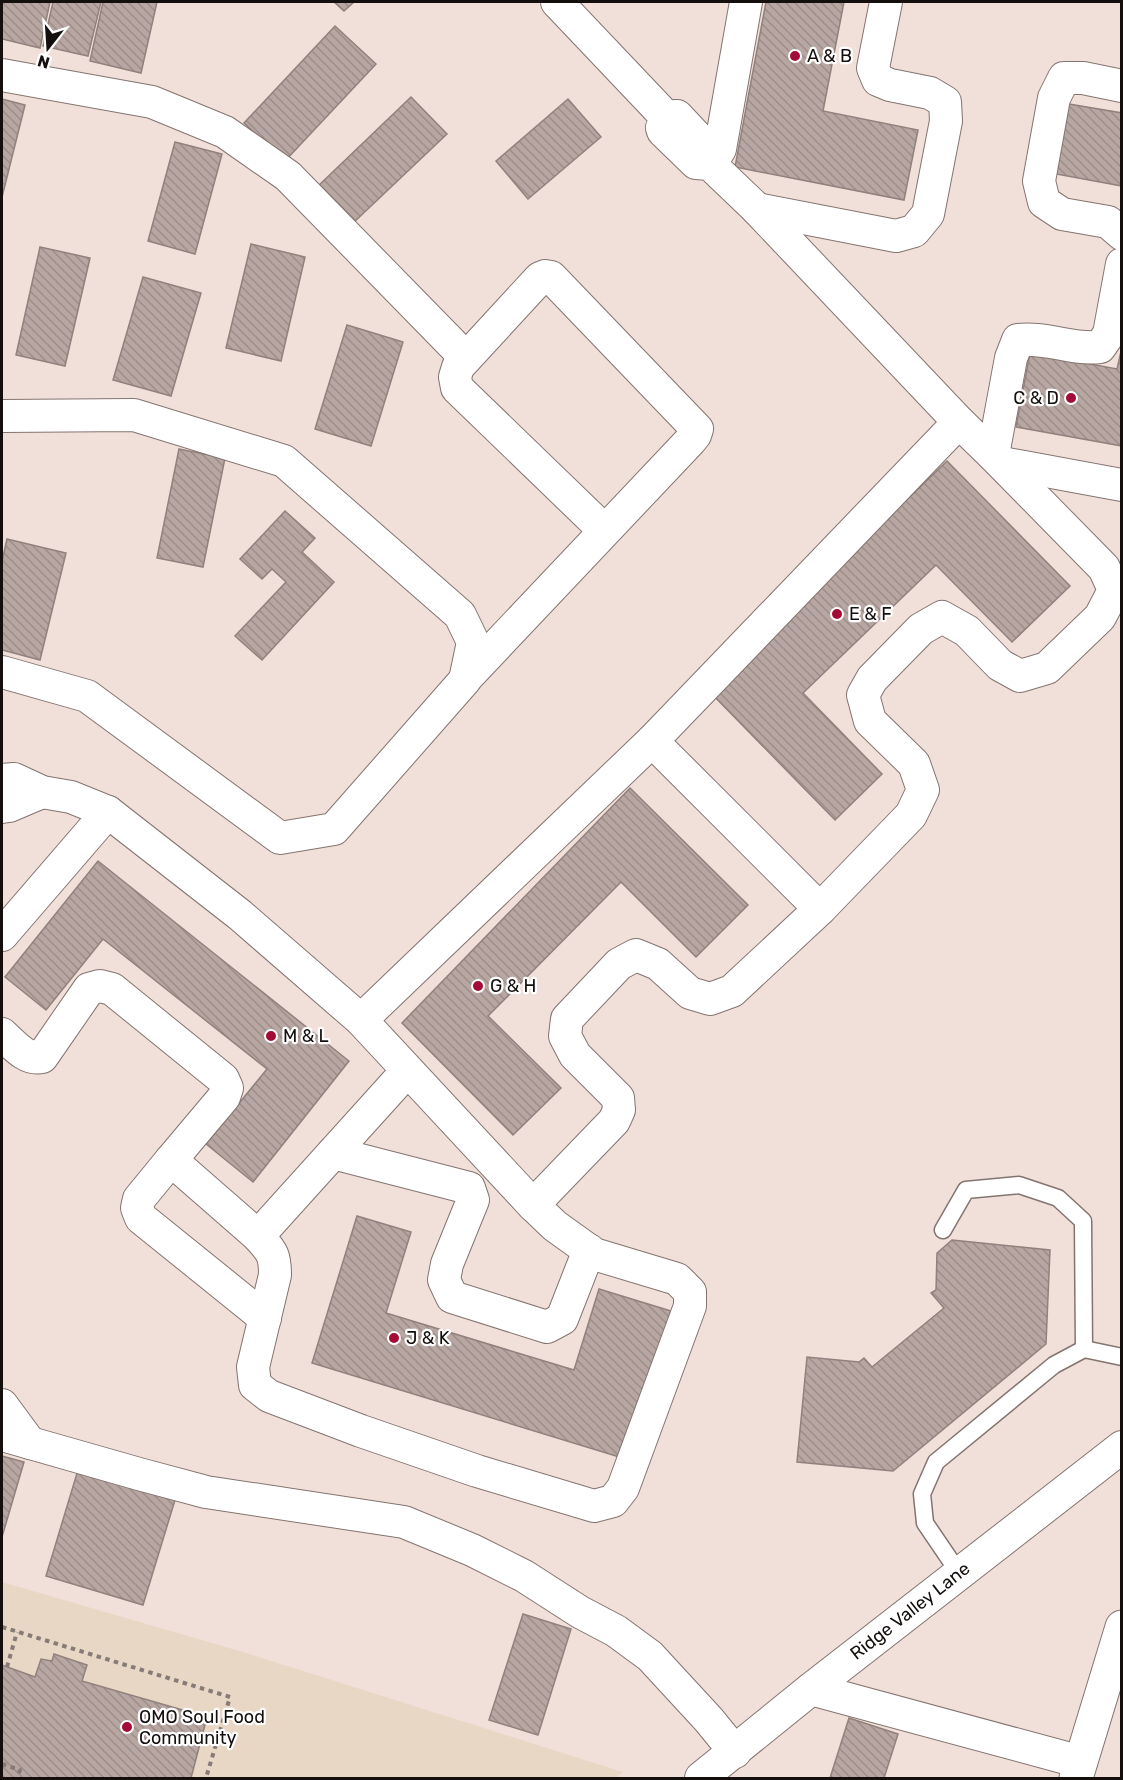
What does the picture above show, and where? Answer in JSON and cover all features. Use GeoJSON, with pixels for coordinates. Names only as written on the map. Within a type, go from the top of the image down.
{"type":"FeatureCollection","features":[{"type":"Feature","properties":{"kind":"street"},"geometry":{"type":"LineString","coordinates":[[533,1205],[614,1121],[620,1110],[618,1098],[575,1055],[565,1036],[567,1019],[619,964],[636,955],[658,964],[690,993],[710,999],[732,991],[819,909],[911,815],[923,790],[914,764],[870,721],[863,695],[872,678],[921,629],[942,617],[967,631],[1000,665],[1020,676],[1047,668],[1100,617],[1114,590],[1104,568],[959,422],[757,209],[710,164],[696,163],[663,131],[662,128],[669,120],[557,2]]}},
{"type":"Feature","properties":{"kind":"street"},"geometry":{"type":"LineString","coordinates":[[710,164],[720,149],[746,2]]}},
{"type":"Feature","properties":{"kind":"street"},"geometry":{"type":"LineString","coordinates":[[757,209],[896,236],[914,231],[928,214],[945,121],[945,102],[930,93],[890,85],[878,80],[873,68],[886,2]]}},
{"type":"Feature","properties":{"kind":"street"},"geometry":{"type":"LineString","coordinates":[[2,75],[152,102],[225,132],[288,176],[466,358]]}},
{"type":"Feature","properties":{"kind":"street"},"geometry":{"type":"LineString","coordinates":[[1122,86],[1083,78],[1064,78],[1054,99],[1039,181],[1044,202],[1062,214],[1108,222],[1122,234]]}},
{"type":"Feature","properties":{"kind":"street"},"geometry":{"type":"LineString","coordinates":[[997,459],[1011,358],[1018,340],[1034,339],[1087,348],[1100,347],[1109,334],[1122,264]]}},
{"type":"Feature","properties":{"kind":"street"},"geometry":{"type":"LineString","coordinates":[[2,672],[87,696],[280,838],[334,829],[465,680],[691,440],[695,435],[697,429],[551,277],[545,276],[540,278],[458,367],[455,377],[457,388],[605,531]]}},
{"type":"Feature","properties":{"kind":"street"},"geometry":{"type":"LineString","coordinates":[[2,416],[134,415],[284,461],[460,615],[473,642],[465,680]]}},
{"type":"Feature","properties":{"kind":"street"},"geometry":{"type":"LineString","coordinates":[[361,1020],[652,741],[959,422]]}},
{"type":"Feature","properties":{"kind":"street"},"geometry":{"type":"LineString","coordinates":[[997,459],[1122,485]]}},
{"type":"Feature","properties":{"kind":"street"},"geometry":{"type":"LineString","coordinates":[[652,741],[819,909]]}},
{"type":"Feature","properties":{"kind":"street"},"geometry":{"type":"LineString","coordinates":[[2,780],[14,779],[42,792],[71,797],[108,812],[240,915],[361,1020],[555,1226],[594,1254],[677,1279],[690,1292],[690,1306],[623,1488],[613,1501],[594,1506],[477,1471],[360,1431],[269,1396],[255,1385],[253,1367],[275,1275],[275,1259],[258,1236],[171,1160]]}},
{"type":"Feature","properties":{"kind":"street"},"geometry":{"type":"LineString","coordinates":[[2,807],[42,792]]}},
{"type":"Feature","properties":{"kind":"street"},"geometry":{"type":"LineString","coordinates":[[2,935],[108,812]]}},
{"type":"Feature","properties":{"kind":"street"},"geometry":{"type":"LineString","coordinates":[[2,1034],[28,1056],[35,1059],[42,1057],[89,989],[100,986],[112,989],[223,1079],[227,1088],[224,1097],[139,1199],[137,1208],[141,1218],[265,1318]]}},
{"type":"Feature","properties":{"kind":"street"},"geometry":{"type":"LineString","coordinates":[[258,1236],[407,1071]]}},
{"type":"Feature","properties":{"kind":"street"},"geometry":{"type":"LineString","coordinates":[[333,1153],[469,1188],[473,1200],[445,1272],[444,1280],[452,1297],[547,1327],[562,1319],[589,1250]]}},
{"type":"Feature","properties":{"kind":"street"},"geometry":{"type":"LineString","coordinates":[[2,1405],[16,1439],[206,1492],[404,1522],[472,1550],[524,1576],[580,1612],[616,1631],[650,1656],[710,1720],[735,1752]]}},
{"type":"Feature","properties":{"kind":"street","name":"Ridge Valley Lane"},"geometry":{"type":"LineString","coordinates":[[701,1779],[811,1689],[1122,1447]]}},
{"type":"Feature","properties":{"kind":"street"},"geometry":{"type":"LineString","coordinates":[[811,1689],[1079,1770],[1122,1627]]}},
{"type":"Feature","properties":{"kind":"lane"},"geometry":{"type":"LineString","coordinates":[[944,1230],[966,1190],[1019,1185],[1058,1198],[1083,1221],[1084,1349]]}},
{"type":"Feature","properties":{"kind":"lane"},"geometry":{"type":"LineString","coordinates":[[959,1573],[925,1523],[922,1494],[936,1462],[1054,1365],[1084,1349],[1122,1357]]}},
{"type":"Feature","properties":{"kind":"path"},"geometry":{"type":"LineString","coordinates":[[2,1627],[230,1697],[206,1779]]}},
{"type":"Feature","properties":{"kind":"path"},"geometry":{"type":"LineString","coordinates":[[7,1667],[17,1632]]}},
{"type":"Feature","properties":{"kind":"path"},"geometry":{"type":"LineString","coordinates":[[2,1764],[20,1770],[17,1779]]}},
{"type":"Feature","properties":{"kind":"shaded area"},"geometry":{"type":"Polygon","coordinates":[[[2,1582],[243,1652],[623,1772],[616,1778],[2,1778],[2,1582]]]}},
{"type":"Feature","properties":{"kind":"building"},"geometry":{"type":"Polygon","coordinates":[[[2,2],[50,2],[40,48],[2,39],[2,2]]]}},
{"type":"Feature","properties":{"kind":"building"},"geometry":{"type":"Polygon","coordinates":[[[53,2],[101,2],[88,56],[43,46],[53,2]]]}},
{"type":"Feature","properties":{"kind":"building"},"geometry":{"type":"Polygon","coordinates":[[[103,2],[157,2],[141,73],[90,61],[103,2]]]}},
{"type":"Feature","properties":{"kind":"building"},"geometry":{"type":"Polygon","coordinates":[[[334,2],[354,2],[344,11],[334,2]]]}},
{"type":"Feature","properties":{"kind":"building","name":"A & B"},"geometry":{"type":"Polygon","coordinates":[[[766,2],[844,2],[823,111],[918,130],[904,200],[735,167],[766,2]]]}},
{"type":"Feature","properties":{"kind":"building"},"geometry":{"type":"Polygon","coordinates":[[[335,26],[376,64],[285,161],[244,123],[335,26]]]}},
{"type":"Feature","properties":{"kind":"building"},"geometry":{"type":"Polygon","coordinates":[[[411,97],[447,134],[351,225],[316,188],[411,97]]]}},
{"type":"Feature","properties":{"kind":"building"},"geometry":{"type":"Polygon","coordinates":[[[2,99],[25,105],[2,197],[2,99]]]}},
{"type":"Feature","properties":{"kind":"building"},"geometry":{"type":"Polygon","coordinates":[[[568,99],[601,137],[528,199],[496,161],[568,99]]]}},
{"type":"Feature","properties":{"kind":"building"},"geometry":{"type":"Polygon","coordinates":[[[1069,104],[1122,113],[1122,186],[1056,174],[1069,104]]]}},
{"type":"Feature","properties":{"kind":"building"},"geometry":{"type":"Polygon","coordinates":[[[175,142],[222,154],[195,254],[148,241],[175,142]]]}},
{"type":"Feature","properties":{"kind":"building"},"geometry":{"type":"Polygon","coordinates":[[[251,244],[305,257],[281,361],[226,348],[251,244]]]}},
{"type":"Feature","properties":{"kind":"building"},"geometry":{"type":"Polygon","coordinates":[[[40,247],[90,258],[65,366],[16,355],[40,247]]]}},
{"type":"Feature","properties":{"kind":"building"},"geometry":{"type":"Polygon","coordinates":[[[143,277],[201,293],[171,396],[113,380],[143,277]]]}},
{"type":"Feature","properties":{"kind":"building"},"geometry":{"type":"Polygon","coordinates":[[[347,325],[403,342],[371,446],[315,429],[347,325]]]}},
{"type":"Feature","properties":{"kind":"building","name":"C & D"},"geometry":{"type":"Polygon","coordinates":[[[1122,347],[1122,446],[1016,427],[1030,353],[1117,369],[1122,347]]]}},
{"type":"Feature","properties":{"kind":"building"},"geometry":{"type":"Polygon","coordinates":[[[179,449],[225,458],[203,567],[157,558],[179,449]]]}},
{"type":"Feature","properties":{"kind":"building","name":"E & F"},"geometry":{"type":"Polygon","coordinates":[[[947,461],[1070,586],[1012,642],[936,565],[803,693],[882,774],[835,820],[709,691],[947,461]]]}},
{"type":"Feature","properties":{"kind":"building"},"geometry":{"type":"Polygon","coordinates":[[[285,511],[315,538],[302,552],[334,582],[262,660],[235,636],[286,582],[272,569],[262,579],[240,559],[285,511]]]}},
{"type":"Feature","properties":{"kind":"building"},"geometry":{"type":"Polygon","coordinates":[[[7,539],[66,553],[40,660],[2,650],[2,561],[7,539]]]}},
{"type":"Feature","properties":{"kind":"building","name":"G & H"},"geometry":{"type":"Polygon","coordinates":[[[630,788],[748,905],[696,957],[621,882],[488,1016],[561,1088],[513,1135],[402,1023],[630,788]]]}},
{"type":"Feature","properties":{"kind":"building","name":"M & L"},"geometry":{"type":"Polygon","coordinates":[[[98,861],[349,1061],[253,1182],[206,1144],[267,1069],[103,939],[46,1010],[5,977],[98,861]]]}},
{"type":"Feature","properties":{"kind":"building","name":"J & K"},"geometry":{"type":"Polygon","coordinates":[[[357,1216],[411,1232],[386,1313],[574,1370],[599,1289],[671,1311],[626,1459],[312,1363],[357,1216]]]}},
{"type":"Feature","properties":{"kind":"building"},"geometry":{"type":"Polygon","coordinates":[[[952,1240],[1050,1250],[1046,1344],[893,1471],[797,1462],[807,1357],[859,1362],[864,1358],[872,1367],[944,1308],[931,1293],[936,1290],[937,1253],[952,1240]]]}},
{"type":"Feature","properties":{"kind":"building"},"geometry":{"type":"Polygon","coordinates":[[[2,1456],[24,1462],[2,1537],[2,1456]]]}},
{"type":"Feature","properties":{"kind":"building"},"geometry":{"type":"Polygon","coordinates":[[[78,1470],[175,1500],[143,1605],[46,1576],[78,1470]]]}},
{"type":"Feature","properties":{"kind":"building"},"geometry":{"type":"Polygon","coordinates":[[[523,1614],[571,1629],[538,1735],[489,1720],[523,1614]]]}},
{"type":"Feature","properties":{"kind":"building"},"geometry":{"type":"Polygon","coordinates":[[[54,1654],[87,1665],[82,1681],[207,1717],[191,1778],[2,1778],[2,1665],[35,1677],[41,1659],[52,1661],[54,1654]]]}},
{"type":"Feature","properties":{"kind":"building"},"geometry":{"type":"Polygon","coordinates":[[[849,1718],[898,1734],[884,1778],[830,1778],[849,1718]]]}},
{"type":"Feature","properties":{"kind":"place","name":"A & B"},"geometry":{"type":"Point","coordinates":[795,56]}},
{"type":"Feature","properties":{"kind":"place","name":"C & D"},"geometry":{"type":"Point","coordinates":[1071,398]}},
{"type":"Feature","properties":{"kind":"place","name":"E & F"},"geometry":{"type":"Point","coordinates":[837,614]}},
{"type":"Feature","properties":{"kind":"place","name":"G & H"},"geometry":{"type":"Point","coordinates":[478,986]}},
{"type":"Feature","properties":{"kind":"place","name":"M & L"},"geometry":{"type":"Point","coordinates":[271,1036]}},
{"type":"Feature","properties":{"kind":"place","name":"J & K"},"geometry":{"type":"Point","coordinates":[394,1338]}},
{"type":"Feature","properties":{"kind":"place","name":"OMO Soul Food Community"},"geometry":{"type":"Point","coordinates":[127,1727]}}]}
